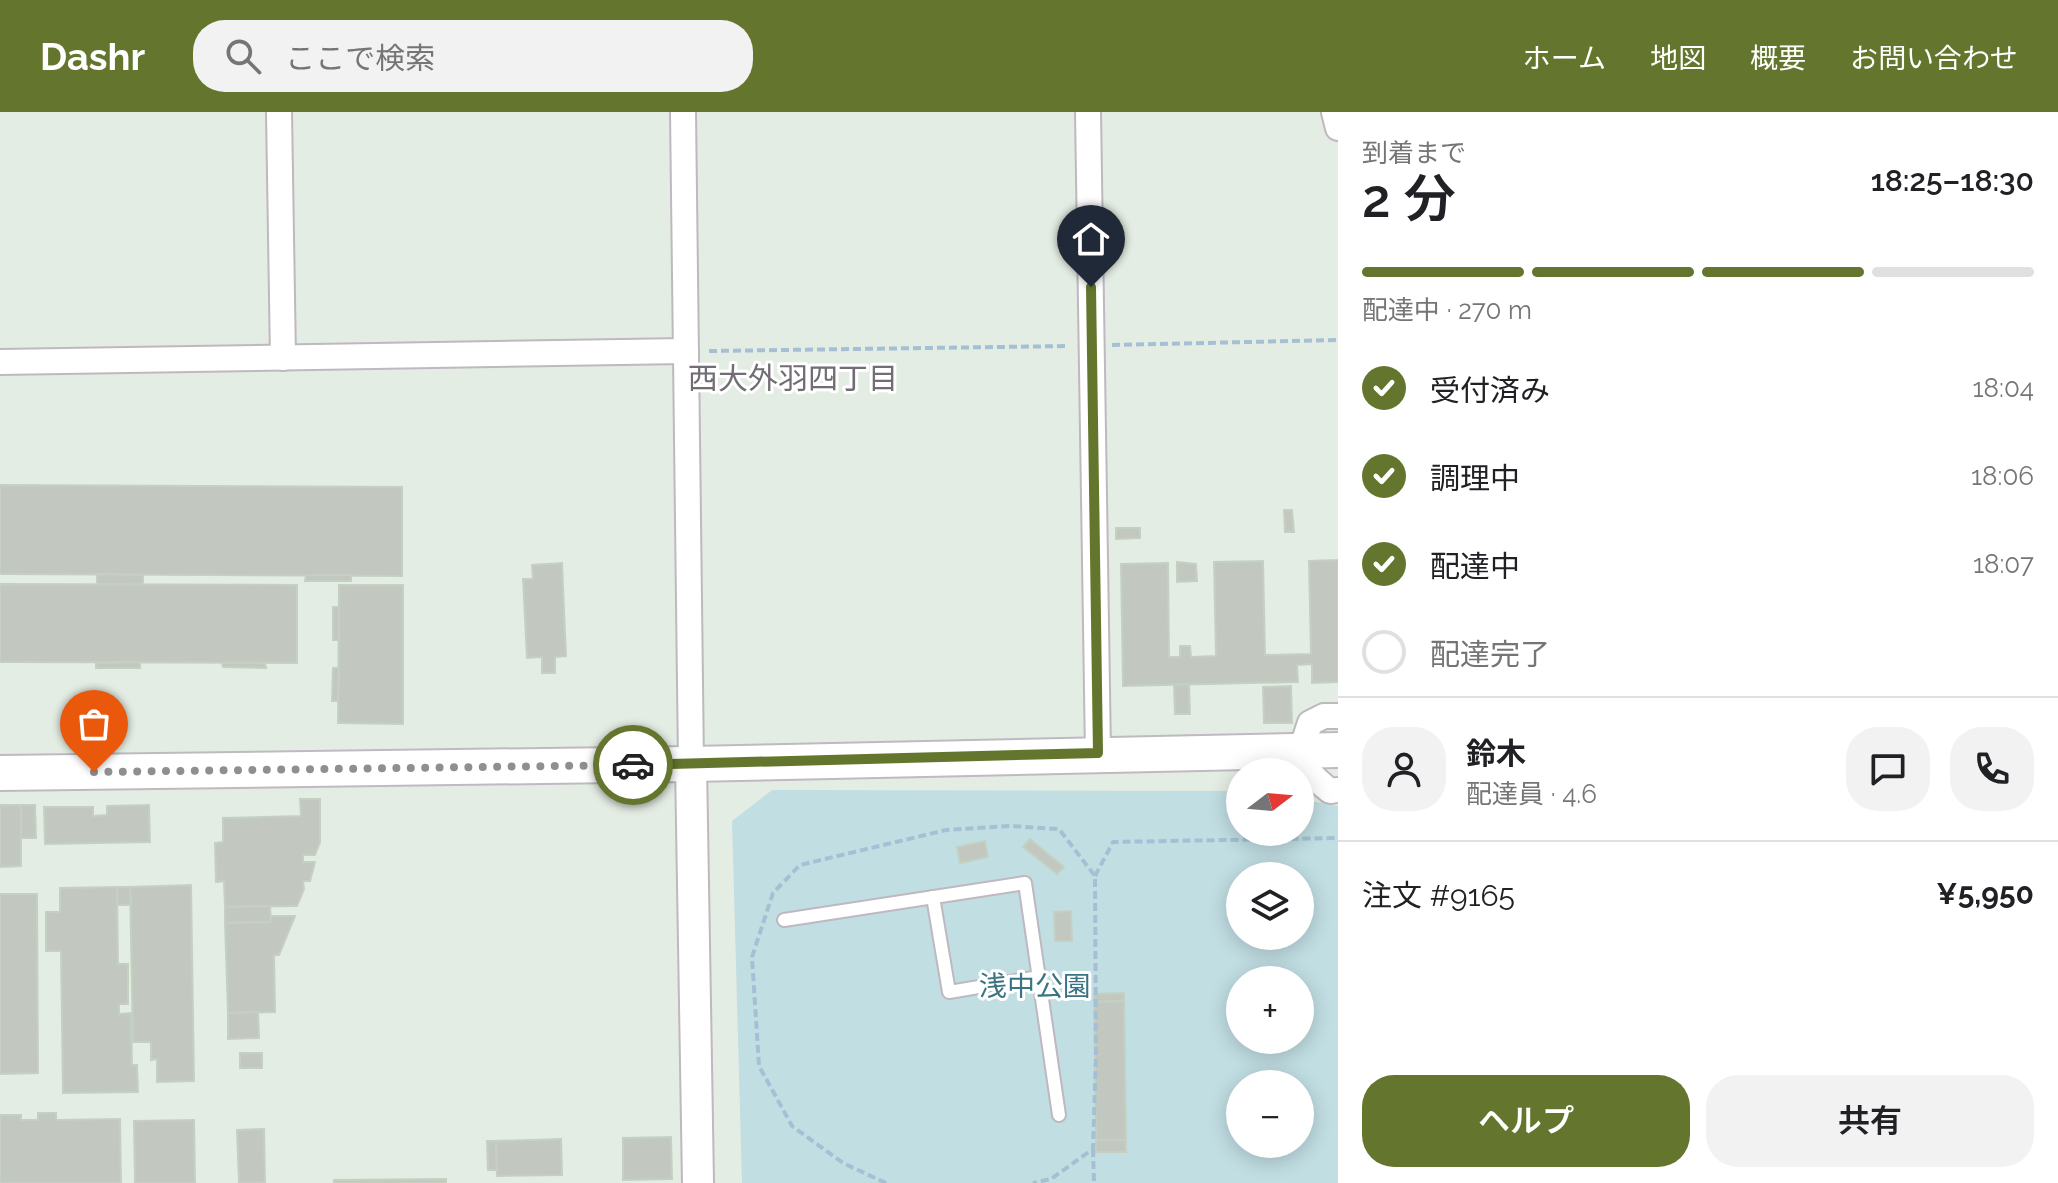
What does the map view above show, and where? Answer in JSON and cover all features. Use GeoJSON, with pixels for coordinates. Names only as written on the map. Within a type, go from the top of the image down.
{"type":"FeatureCollection","features":[{"type":"Feature","properties":{"kind":"main road"},"geometry":{"type":"LineString","coordinates":[[0,773],[691,764],[1338,750]]}},
{"type":"Feature","properties":{"kind":"street"},"geometry":{"type":"LineString","coordinates":[[279,112],[283,358]]}},
{"type":"Feature","properties":{"kind":"street"},"geometry":{"type":"LineString","coordinates":[[683,112],[698,1183]]}},
{"type":"Feature","properties":{"kind":"street"},"geometry":{"type":"LineString","coordinates":[[1088,112],[1098,753]]}},
{"type":"Feature","properties":{"kind":"street"},"geometry":{"type":"LineString","coordinates":[[1334,112],[1338,128]]}},
{"type":"Feature","properties":{"kind":"street"},"geometry":{"type":"LineString","coordinates":[[0,362],[686,351]]}},
{"type":"Feature","properties":{"kind":"street"},"geometry":{"type":"LineString","coordinates":[[1338,716],[1324,716],[1310,723],[1301,751],[1305,771],[1330,791],[1338,790]]}},
{"type":"Feature","properties":{"kind":"lane"},"geometry":{"type":"LineString","coordinates":[[784,920],[1025,883],[1059,1115]]}},
{"type":"Feature","properties":{"kind":"lane"},"geometry":{"type":"LineString","coordinates":[[933,897],[949,992],[1039,977]]}},
{"type":"Feature","properties":{"kind":"path"},"geometry":{"type":"LineString","coordinates":[[686,351],[1338,340]]}},
{"type":"Feature","properties":{"kind":"path"},"geometry":{"type":"LineString","coordinates":[[1095,876],[1113,842],[1338,838]]}},
{"type":"Feature","properties":{"kind":"path"},"geometry":{"type":"LineString","coordinates":[[759,1066],[792,1126],[843,1163],[886,1183]]}},
{"type":"Feature","properties":{"kind":"path"},"geometry":{"type":"LineString","coordinates":[[1093,1149],[1094,1183]]}},
{"type":"Feature","properties":{"kind":"green space","name":"浅中公園"},"geometry":{"type":"Polygon","coordinates":[[[772,790],[1226,791],[1226,846],[1314,846],[1314,802],[1338,806],[1338,1183],[742,1183],[732,821],[772,790]]]}},
{"type":"Feature","properties":{"kind":"building"},"geometry":{"type":"Polygon","coordinates":[[[0,485],[402,487],[402,576],[0,574],[0,485]]]}},
{"type":"Feature","properties":{"kind":"building"},"geometry":{"type":"Polygon","coordinates":[[[1284,510],[1292,510],[1294,532],[1285,532],[1284,510]]]}},
{"type":"Feature","properties":{"kind":"building"},"geometry":{"type":"Polygon","coordinates":[[[1116,528],[1140,528],[1140,538],[1116,539],[1116,528]]]}},
{"type":"Feature","properties":{"kind":"building"},"geometry":{"type":"Polygon","coordinates":[[[1338,560],[1338,682],[1312,683],[1312,664],[1297,665],[1298,682],[1123,686],[1121,564],[1168,563],[1169,657],[1180,657],[1180,646],[1190,646],[1191,657],[1216,656],[1214,562],[1263,561],[1265,655],[1311,654],[1309,561],[1338,560]]]}},
{"type":"Feature","properties":{"kind":"building"},"geometry":{"type":"Polygon","coordinates":[[[1177,562],[1196,564],[1197,581],[1177,582],[1177,562]]]}},
{"type":"Feature","properties":{"kind":"building"},"geometry":{"type":"Polygon","coordinates":[[[562,563],[566,656],[555,657],[555,673],[542,673],[542,657],[527,658],[523,579],[533,579],[532,565],[562,563]]]}},
{"type":"Feature","properties":{"kind":"building"},"geometry":{"type":"Polygon","coordinates":[[[97,574],[143,575],[143,585],[97,584],[97,574]]]}},
{"type":"Feature","properties":{"kind":"building"},"geometry":{"type":"Polygon","coordinates":[[[306,575],[351,575],[351,581],[305,581],[306,575]]]}},
{"type":"Feature","properties":{"kind":"building"},"geometry":{"type":"Polygon","coordinates":[[[0,584],[297,585],[297,663],[0,662],[0,584]]]}},
{"type":"Feature","properties":{"kind":"building"},"geometry":{"type":"Polygon","coordinates":[[[339,585],[403,585],[403,724],[338,723],[339,585]]]}},
{"type":"Feature","properties":{"kind":"building"},"geometry":{"type":"Polygon","coordinates":[[[333,607],[339,607],[339,640],[333,640],[333,607]]]}},
{"type":"Feature","properties":{"kind":"building"},"geometry":{"type":"Polygon","coordinates":[[[140,662],[140,668],[96,668],[96,663],[140,662]]]}},
{"type":"Feature","properties":{"kind":"building"},"geometry":{"type":"Polygon","coordinates":[[[222,663],[265,663],[266,668],[223,667],[222,663]]]}},
{"type":"Feature","properties":{"kind":"building"},"geometry":{"type":"Polygon","coordinates":[[[333,668],[339,668],[338,701],[332,701],[333,668]]]}},
{"type":"Feature","properties":{"kind":"building"},"geometry":{"type":"Polygon","coordinates":[[[1189,684],[1190,714],[1175,714],[1174,685],[1189,684]]]}},
{"type":"Feature","properties":{"kind":"building"},"geometry":{"type":"Polygon","coordinates":[[[1291,686],[1292,723],[1264,723],[1263,687],[1291,686]]]}},
{"type":"Feature","properties":{"kind":"building"},"geometry":{"type":"Polygon","coordinates":[[[300,799],[320,799],[320,842],[315,855],[303,855],[303,862],[315,862],[310,881],[303,881],[304,889],[297,906],[225,907],[224,881],[216,882],[215,843],[223,842],[223,818],[301,816],[300,799]]]}},
{"type":"Feature","properties":{"kind":"building"},"geometry":{"type":"Polygon","coordinates":[[[0,805],[21,805],[21,866],[0,867],[0,805]]]}},
{"type":"Feature","properties":{"kind":"building"},"geometry":{"type":"Polygon","coordinates":[[[21,805],[35,805],[36,838],[21,838],[21,805]]]}},
{"type":"Feature","properties":{"kind":"building"},"geometry":{"type":"Polygon","coordinates":[[[149,805],[150,842],[45,844],[44,807],[93,807],[93,816],[107,815],[107,806],[149,805]]]}},
{"type":"Feature","properties":{"kind":"building"},"geometry":{"type":"Polygon","coordinates":[[[1030,839],[1064,867],[1057,874],[1023,847],[1030,839]]]}},
{"type":"Feature","properties":{"kind":"building"},"geometry":{"type":"Polygon","coordinates":[[[985,841],[988,857],[960,863],[957,847],[985,841]]]}},
{"type":"Feature","properties":{"kind":"building"},"geometry":{"type":"Polygon","coordinates":[[[191,885],[194,1081],[157,1082],[157,1059],[151,1060],[151,1042],[133,1042],[130,887],[191,885]]]}},
{"type":"Feature","properties":{"kind":"building"},"geometry":{"type":"Polygon","coordinates":[[[117,887],[118,964],[128,964],[128,1004],[119,1004],[119,1014],[131,1013],[132,1065],[137,1065],[138,1092],[63,1093],[61,951],[46,951],[46,912],[60,912],[60,888],[117,887]]]}},
{"type":"Feature","properties":{"kind":"building"},"geometry":{"type":"Polygon","coordinates":[[[117,887],[130,887],[131,905],[117,905],[117,887]]]}},
{"type":"Feature","properties":{"kind":"building"},"geometry":{"type":"Polygon","coordinates":[[[0,894],[37,894],[38,1073],[0,1074],[0,894]]]}},
{"type":"Feature","properties":{"kind":"building"},"geometry":{"type":"Polygon","coordinates":[[[270,906],[271,922],[225,923],[225,907],[270,906]]]}},
{"type":"Feature","properties":{"kind":"building"},"geometry":{"type":"Polygon","coordinates":[[[1071,911],[1072,941],[1055,941],[1054,912],[1071,911]]]}},
{"type":"Feature","properties":{"kind":"building"},"geometry":{"type":"Polygon","coordinates":[[[271,916],[295,916],[279,955],[274,955],[275,1012],[228,1013],[225,923],[271,922],[271,916]]]}},
{"type":"Feature","properties":{"kind":"building"},"geometry":{"type":"Polygon","coordinates":[[[1124,993],[1124,1001],[1094,1002],[1094,994],[1124,993]]]}},
{"type":"Feature","properties":{"kind":"building"},"geometry":{"type":"Polygon","coordinates":[[[1124,1001],[1126,1140],[1096,1140],[1094,1002],[1124,1001]]]}},
{"type":"Feature","properties":{"kind":"building"},"geometry":{"type":"Polygon","coordinates":[[[258,1012],[259,1038],[228,1039],[228,1013],[258,1012]]]}},
{"type":"Feature","properties":{"kind":"building"},"geometry":{"type":"Polygon","coordinates":[[[240,1053],[262,1053],[262,1068],[240,1068],[240,1053]]]}},
{"type":"Feature","properties":{"kind":"building"},"geometry":{"type":"Polygon","coordinates":[[[38,1113],[56,1113],[56,1120],[120,1119],[121,1183],[0,1183],[0,1115],[21,1115],[21,1120],[38,1120],[38,1113]]]}},
{"type":"Feature","properties":{"kind":"building"},"geometry":{"type":"Polygon","coordinates":[[[194,1120],[195,1183],[135,1183],[134,1121],[194,1120]]]}},
{"type":"Feature","properties":{"kind":"building"},"geometry":{"type":"Polygon","coordinates":[[[264,1129],[265,1182],[239,1183],[237,1130],[264,1129]]]}},
{"type":"Feature","properties":{"kind":"building"},"geometry":{"type":"Polygon","coordinates":[[[671,1137],[672,1179],[623,1180],[623,1138],[671,1137]]]}},
{"type":"Feature","properties":{"kind":"building"},"geometry":{"type":"Polygon","coordinates":[[[561,1139],[562,1175],[497,1176],[496,1141],[561,1139]]]}},
{"type":"Feature","properties":{"kind":"building"},"geometry":{"type":"Polygon","coordinates":[[[1096,1140],[1126,1140],[1126,1152],[1096,1152],[1096,1140]]]}},
{"type":"Feature","properties":{"kind":"building"},"geometry":{"type":"Polygon","coordinates":[[[487,1141],[496,1141],[497,1170],[488,1170],[487,1141]]]}},
{"type":"Feature","properties":{"kind":"building"},"geometry":{"type":"Polygon","coordinates":[[[446,1179],[446,1183],[334,1183],[334,1180],[446,1179]]]}},
{"type":"Feature","properties":{"kind":"way so far"},"geometry":{"type":"LineString","coordinates":[[94,772],[633,765]]}},
{"type":"Feature","properties":{"kind":"district","name":"西大外羽四丁目"},"geometry":{"type":"Point","coordinates":[793,379]}},
{"type":"Feature","properties":{"kind":"route"},"geometry":{"type":"LineString","coordinates":[[633,765],[1098,753],[1091,287]]}}]}
